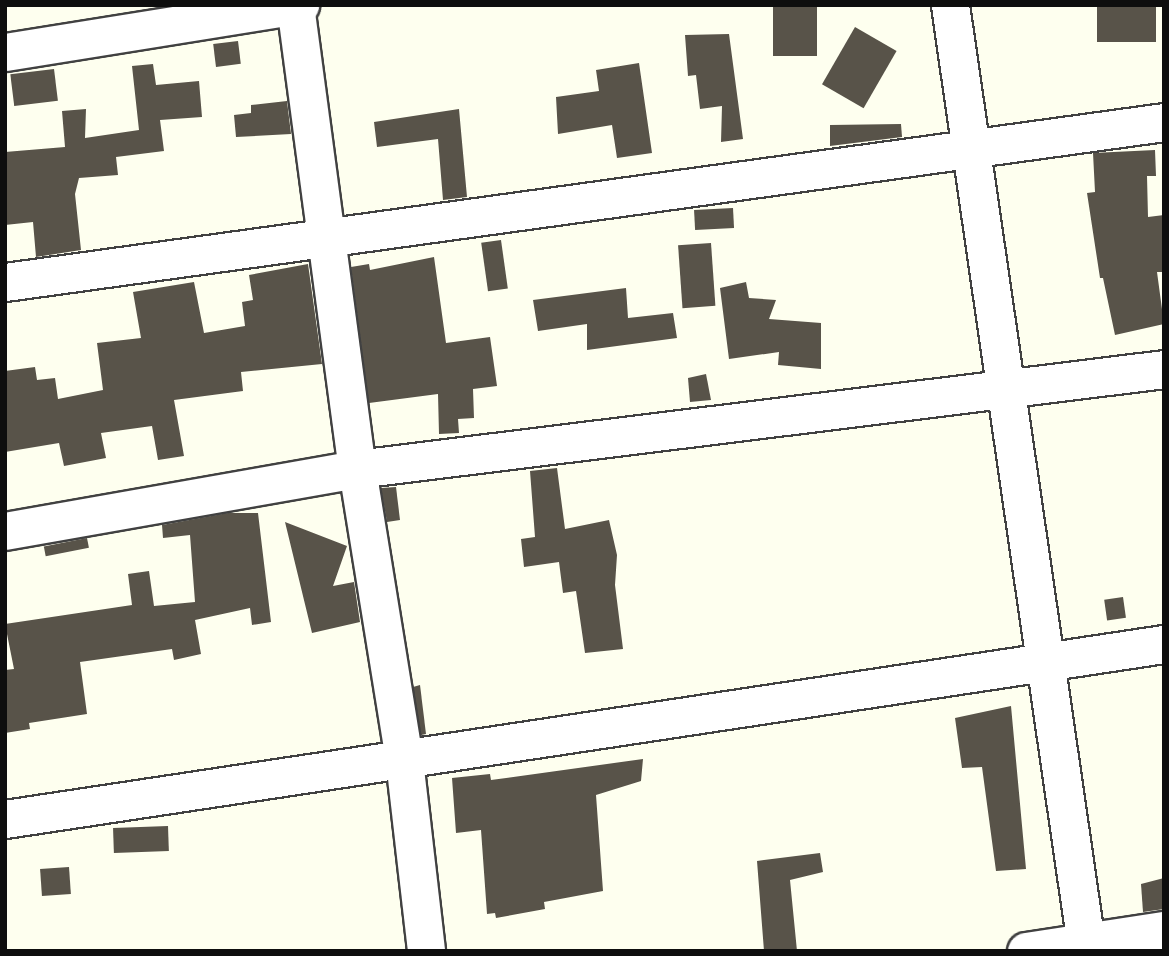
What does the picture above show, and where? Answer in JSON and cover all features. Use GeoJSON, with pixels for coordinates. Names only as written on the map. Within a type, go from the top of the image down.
{"type":"FeatureCollection","features":[{"type":"Feature","properties":{"kind":"street"},"geometry":{"type":"LineString","coordinates":[[5,52],[297,5],[357,468],[404,761],[426,951]]}},
{"type":"Feature","properties":{"kind":"street"},"geometry":{"type":"LineString","coordinates":[[950,5],[1087,946]]}},
{"type":"Feature","properties":{"kind":"street"},"geometry":{"type":"LineString","coordinates":[[5,282],[971,151],[1164,122]]}},
{"type":"Feature","properties":{"kind":"street"},"geometry":{"type":"LineString","coordinates":[[5,531],[357,468],[1006,392],[1164,369]]}},
{"type":"Feature","properties":{"kind":"street"},"geometry":{"type":"LineString","coordinates":[[5,819],[404,761],[1045,660],[1164,644]]}},
{"type":"Feature","properties":{"kind":"street"},"geometry":{"type":"LineString","coordinates":[[1026,951],[1087,946],[1164,930]]}},
{"type":"Feature","properties":{"kind":"building"},"geometry":{"type":"Polygon","coordinates":[[[773,5],[817,5],[817,56],[773,56],[773,5]]]}},
{"type":"Feature","properties":{"kind":"building"},"geometry":{"type":"Polygon","coordinates":[[[1097,5],[1156,5],[1156,42],[1097,42],[1097,5]]]}},
{"type":"Feature","properties":{"kind":"building"},"geometry":{"type":"Polygon","coordinates":[[[855,27],[897,51],[864,108],[822,84],[855,27]]]}},
{"type":"Feature","properties":{"kind":"building"},"geometry":{"type":"Polygon","coordinates":[[[729,34],[743,139],[721,142],[722,106],[700,109],[696,75],[688,76],[685,35],[729,34]]]}},
{"type":"Feature","properties":{"kind":"building"},"geometry":{"type":"Polygon","coordinates":[[[238,41],[241,64],[216,67],[213,44],[238,41]]]}},
{"type":"Feature","properties":{"kind":"building"},"geometry":{"type":"Polygon","coordinates":[[[639,63],[652,153],[617,158],[612,125],[558,134],[556,97],[599,91],[596,70],[639,63]]]}},
{"type":"Feature","properties":{"kind":"building"},"geometry":{"type":"Polygon","coordinates":[[[153,64],[156,85],[199,81],[202,117],[160,120],[164,151],[116,157],[118,175],[79,178],[75,194],[81,250],[36,257],[33,222],[5,225],[5,152],[65,147],[62,111],[86,109],[85,138],[139,130],[132,66],[153,64]]]}},
{"type":"Feature","properties":{"kind":"building"},"geometry":{"type":"Polygon","coordinates":[[[54,69],[58,101],[14,106],[10,74],[54,69]]]}},
{"type":"Feature","properties":{"kind":"building"},"geometry":{"type":"Polygon","coordinates":[[[287,101],[291,134],[236,137],[234,115],[251,113],[251,105],[287,101]]]}},
{"type":"Feature","properties":{"kind":"building"},"geometry":{"type":"Polygon","coordinates":[[[459,109],[467,197],[443,200],[438,139],[377,147],[374,122],[459,109]]]}},
{"type":"Feature","properties":{"kind":"building"},"geometry":{"type":"Polygon","coordinates":[[[901,124],[902,137],[830,146],[830,125],[901,124]]]}},
{"type":"Feature","properties":{"kind":"building"},"geometry":{"type":"Polygon","coordinates":[[[1155,150],[1156,176],[1147,176],[1148,217],[1164,215],[1164,272],[1157,272],[1164,324],[1115,335],[1103,278],[1100,278],[1087,193],[1095,192],[1093,153],[1155,150]]]}},
{"type":"Feature","properties":{"kind":"building"},"geometry":{"type":"Polygon","coordinates":[[[733,208],[734,228],[695,230],[694,210],[733,208]]]}},
{"type":"Feature","properties":{"kind":"building"},"geometry":{"type":"Polygon","coordinates":[[[501,240],[508,289],[488,291],[481,243],[501,240]]]}},
{"type":"Feature","properties":{"kind":"building"},"geometry":{"type":"Polygon","coordinates":[[[711,243],[715,306],[682,308],[678,245],[711,243]]]}},
{"type":"Feature","properties":{"kind":"building"},"geometry":{"type":"Polygon","coordinates":[[[434,257],[446,343],[490,337],[497,386],[473,389],[474,418],[458,419],[459,433],[439,434],[438,394],[369,403],[351,267],[369,264],[370,270],[434,257]]]}},
{"type":"Feature","properties":{"kind":"building"},"geometry":{"type":"Polygon","coordinates":[[[308,264],[322,364],[241,372],[243,391],[174,400],[184,456],[158,460],[152,426],[101,433],[106,458],[64,466],[59,443],[5,452],[5,371],[35,367],[37,380],[55,378],[58,399],[103,390],[97,343],[141,338],[133,292],[194,282],[204,333],[245,326],[242,302],[253,300],[249,275],[308,264]]]}},
{"type":"Feature","properties":{"kind":"building"},"geometry":{"type":"Polygon","coordinates":[[[746,282],[749,298],[776,300],[769,319],[821,323],[821,369],[778,365],[779,352],[729,359],[720,288],[746,282]]]}},
{"type":"Feature","properties":{"kind":"building"},"geometry":{"type":"Polygon","coordinates":[[[626,288],[628,318],[673,313],[677,338],[587,350],[587,324],[538,331],[533,300],[626,288]]]}},
{"type":"Feature","properties":{"kind":"building"},"geometry":{"type":"Polygon","coordinates":[[[706,374],[711,400],[690,402],[688,378],[706,374]]]}},
{"type":"Feature","properties":{"kind":"building"},"geometry":{"type":"Polygon","coordinates":[[[557,468],[565,529],[609,520],[617,555],[615,585],[623,649],[585,653],[576,591],[563,593],[559,562],[524,567],[521,539],[535,537],[530,471],[557,468]]]}},
{"type":"Feature","properties":{"kind":"building"},"geometry":{"type":"Polygon","coordinates":[[[396,487],[400,520],[387,522],[381,488],[396,487]]]}},
{"type":"Feature","properties":{"kind":"building"},"geometry":{"type":"Polygon","coordinates":[[[228,513],[258,513],[271,622],[252,625],[250,608],[195,620],[201,654],[174,660],[172,649],[80,662],[87,714],[29,723],[30,729],[5,733],[5,670],[14,669],[5,624],[132,605],[128,574],[149,571],[154,606],[195,602],[190,535],[163,538],[162,525],[228,513]]]}},
{"type":"Feature","properties":{"kind":"building"},"geometry":{"type":"Polygon","coordinates":[[[285,522],[347,546],[333,586],[354,582],[360,622],[312,633],[285,522]]]}},
{"type":"Feature","properties":{"kind":"building"},"geometry":{"type":"Polygon","coordinates":[[[87,538],[89,548],[46,556],[44,546],[87,538]]]}},
{"type":"Feature","properties":{"kind":"building"},"geometry":{"type":"Polygon","coordinates":[[[1123,597],[1126,618],[1107,620],[1104,600],[1123,597]]]}},
{"type":"Feature","properties":{"kind":"building"},"geometry":{"type":"Polygon","coordinates":[[[420,685],[426,734],[421,735],[413,687],[420,685]]]}},
{"type":"Feature","properties":{"kind":"building"},"geometry":{"type":"Polygon","coordinates":[[[1011,706],[1026,869],[996,871],[982,767],[962,768],[955,718],[1011,706]]]}},
{"type":"Feature","properties":{"kind":"building"},"geometry":{"type":"Polygon","coordinates":[[[643,759],[641,781],[596,795],[603,891],[544,902],[545,909],[496,918],[495,913],[487,914],[481,830],[456,833],[452,778],[490,774],[491,780],[643,759]]]}},
{"type":"Feature","properties":{"kind":"building"},"geometry":{"type":"Polygon","coordinates":[[[168,826],[169,851],[114,853],[113,828],[168,826]]]}},
{"type":"Feature","properties":{"kind":"building"},"geometry":{"type":"Polygon","coordinates":[[[820,853],[823,872],[790,880],[797,951],[764,951],[757,861],[820,853]]]}},
{"type":"Feature","properties":{"kind":"building"},"geometry":{"type":"Polygon","coordinates":[[[69,867],[71,894],[42,896],[40,869],[69,867]]]}},
{"type":"Feature","properties":{"kind":"building"},"geometry":{"type":"Polygon","coordinates":[[[1164,878],[1164,909],[1143,912],[1141,884],[1164,878]]]}}]}
